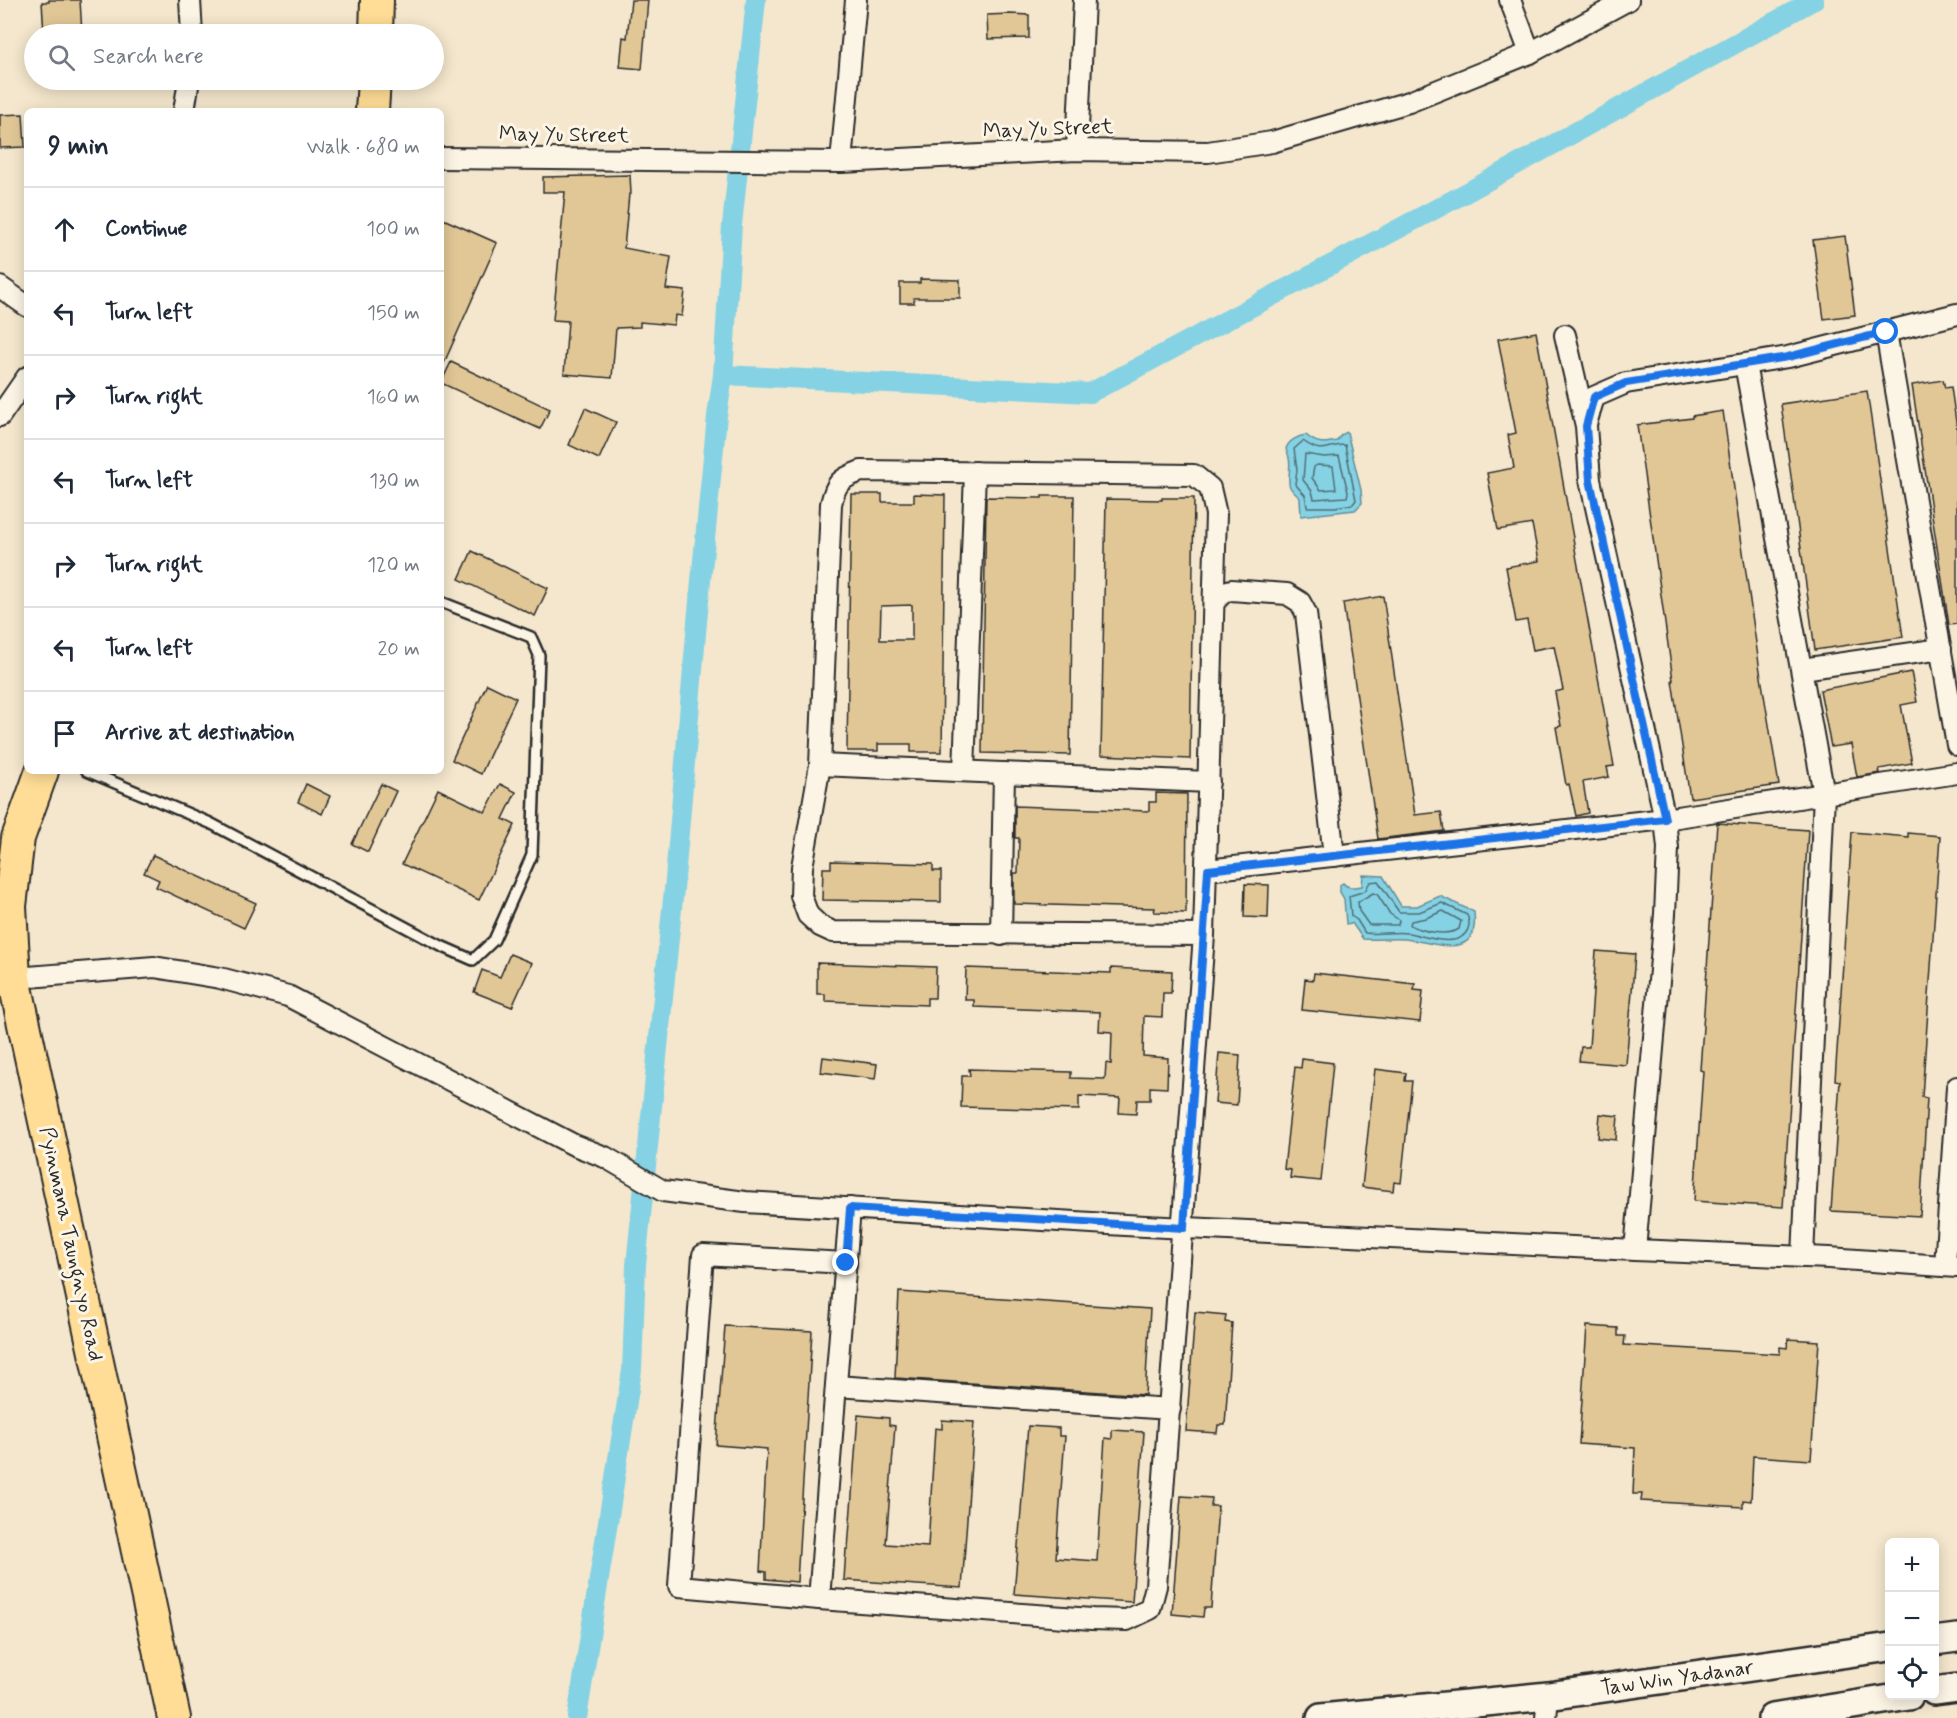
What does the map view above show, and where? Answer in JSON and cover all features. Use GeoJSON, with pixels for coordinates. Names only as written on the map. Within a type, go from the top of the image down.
{"type":"FeatureCollection","features":[{"type":"Feature","properties":{"kind":"main road"},"geometry":{"type":"LineString","coordinates":[[376,24],[377,0]]}},
{"type":"Feature","properties":{"kind":"main road"},"geometry":{"type":"LineString","coordinates":[[372,108],[373,90]]}},
{"type":"Feature","properties":{"kind":"main road","name":"Pyinmana Taungnyo Road"},"geometry":{"type":"LineString","coordinates":[[41,774],[18,838],[10,906],[7,979],[174,1718]]}},
{"type":"Feature","properties":{"kind":"main road"},"geometry":{"type":"LineString","coordinates":[[1939,1640],[1957,1638]]}},
{"type":"Feature","properties":{"kind":"main road","name":"Taw Win Yadanar"},"geometry":{"type":"LineString","coordinates":[[1321,1718],[1547,1707],[1885,1648]]}},
{"type":"Feature","properties":{"kind":"main road"},"geometry":{"type":"LineString","coordinates":[[1939,1690],[1957,1688]]}},
{"type":"Feature","properties":{"kind":"main road"},"geometry":{"type":"LineString","coordinates":[[1772,1718],[1885,1699]]}},
{"type":"Feature","properties":{"kind":"street"},"geometry":{"type":"LineString","coordinates":[[190,0],[191,24]]}},
{"type":"Feature","properties":{"kind":"street"},"geometry":{"type":"LineString","coordinates":[[841,162],[856,0]]}},
{"type":"Feature","properties":{"kind":"street"},"geometry":{"type":"LineString","coordinates":[[1077,150],[1084,0]]}},
{"type":"Feature","properties":{"kind":"street"},"geometry":{"type":"LineString","coordinates":[[1510,0],[1530,53]]}},
{"type":"Feature","properties":{"kind":"street","name":"May Yu Street"},"geometry":{"type":"LineString","coordinates":[[444,158],[841,162],[1077,150],[1208,152],[1272,142],[1409,102],[1530,53],[1628,0]]}},
{"type":"Feature","properties":{"kind":"street"},"geometry":{"type":"LineString","coordinates":[[184,108],[187,90]]}},
{"type":"Feature","properties":{"kind":"street"},"geometry":{"type":"LineString","coordinates":[[0,288],[24,304]]}},
{"type":"Feature","properties":{"kind":"street"},"geometry":{"type":"LineString","coordinates":[[1586,426],[1594,397],[1626,383],[1788,357],[1957,314]]}},
{"type":"Feature","properties":{"kind":"street"},"geometry":{"type":"LineString","coordinates":[[1886,332],[1957,745]]}},
{"type":"Feature","properties":{"kind":"street"},"geometry":{"type":"LineString","coordinates":[[1565,335],[1586,426],[1590,480],[1665,819],[1668,848],[1665,914],[1635,1250]]}},
{"type":"Feature","properties":{"kind":"street"},"geometry":{"type":"LineString","coordinates":[[1745,364],[1824,794],[1803,1257]]}},
{"type":"Feature","properties":{"kind":"street"},"geometry":{"type":"LineString","coordinates":[[0,416],[24,381]]}},
{"type":"Feature","properties":{"kind":"street"},"geometry":{"type":"LineString","coordinates":[[846,1263],[703,1255],[679,1586],[819,1599],[1127,1620],[1150,1609],[1156,1586],[1170,1409],[1184,1228],[1204,935],[1208,870],[1216,514],[1210,488],[1194,475],[861,471],[845,477],[835,487],[831,504],[820,765],[802,867],[801,896],[808,915],[820,926],[833,932],[1204,935]]}},
{"type":"Feature","properties":{"kind":"street"},"geometry":{"type":"LineString","coordinates":[[964,771],[975,472]]}},
{"type":"Feature","properties":{"kind":"street"},"geometry":{"type":"LineString","coordinates":[[1214,602],[1224,592],[1231,590],[1287,594],[1300,602],[1306,613],[1334,856]]}},
{"type":"Feature","properties":{"kind":"street"},"geometry":{"type":"LineString","coordinates":[[1802,669],[1941,649]]}},
{"type":"Feature","properties":{"kind":"street"},"geometry":{"type":"LineString","coordinates":[[820,765],[1209,782]]}},
{"type":"Feature","properties":{"kind":"street"},"geometry":{"type":"LineString","coordinates":[[1001,935],[1004,773]]}},
{"type":"Feature","properties":{"kind":"street"},"geometry":{"type":"LineString","coordinates":[[1208,870],[1665,819],[1957,773]]}},
{"type":"Feature","properties":{"kind":"street"},"geometry":{"type":"LineString","coordinates":[[7,979],[154,967],[220,978],[288,996],[574,1145],[605,1157],[663,1191],[745,1202],[1184,1228],[1803,1257],[1951,1267],[1957,1087]]}},
{"type":"Feature","properties":{"kind":"street"},"geometry":{"type":"LineString","coordinates":[[819,1599],[850,1208]]}},
{"type":"Feature","properties":{"kind":"street"},"geometry":{"type":"LineString","coordinates":[[836,1386],[1170,1409]]}},
{"type":"Feature","properties":{"kind":"lane"},"geometry":{"type":"LineString","coordinates":[[94,774],[210,823],[441,946],[473,960],[494,940],[532,855],[539,656],[531,637],[444,603]]}},
{"type":"Feature","properties":{"kind":"water"},"geometry":{"type":"Polygon","coordinates":[[[1347,432],[1362,503],[1355,510],[1301,516],[1300,498],[1289,484],[1290,466],[1287,446],[1294,439],[1306,435],[1317,442],[1337,441],[1347,432]]]}},
{"type":"Feature","properties":{"kind":"water"},"geometry":{"type":"Polygon","coordinates":[[[1363,875],[1383,876],[1401,906],[1417,906],[1440,896],[1474,912],[1474,928],[1470,938],[1462,944],[1453,946],[1405,939],[1363,939],[1352,923],[1346,924],[1344,899],[1340,892],[1340,885],[1343,883],[1349,887],[1362,886],[1363,875]]]}},
{"type":"Feature","properties":{"kind":"building"},"geometry":{"type":"Polygon","coordinates":[[[49,0],[80,0],[81,24],[43,24],[42,2],[49,2],[49,0]]]}},
{"type":"Feature","properties":{"kind":"building"},"geometry":{"type":"Polygon","coordinates":[[[631,0],[648,0],[642,69],[620,67],[623,37],[627,38],[631,0]]]}},
{"type":"Feature","properties":{"kind":"building"},"geometry":{"type":"Polygon","coordinates":[[[987,15],[1029,15],[1029,38],[988,39],[987,15]]]}},
{"type":"Feature","properties":{"kind":"building"},"geometry":{"type":"Polygon","coordinates":[[[23,114],[24,147],[0,148],[0,115],[23,114]]]}},
{"type":"Feature","properties":{"kind":"building"},"geometry":{"type":"Polygon","coordinates":[[[630,175],[631,194],[629,194],[624,248],[671,257],[666,289],[685,291],[682,316],[675,315],[674,325],[640,322],[640,327],[616,328],[612,378],[564,374],[568,321],[553,320],[565,192],[543,192],[543,177],[630,175]]]}},
{"type":"Feature","properties":{"kind":"building"},"geometry":{"type":"Polygon","coordinates":[[[444,219],[497,243],[444,363],[444,219]]]}},
{"type":"Feature","properties":{"kind":"building"},"geometry":{"type":"Polygon","coordinates":[[[1845,236],[1855,315],[1824,319],[1813,240],[1845,236]]]}},
{"type":"Feature","properties":{"kind":"building"},"geometry":{"type":"Polygon","coordinates":[[[920,279],[960,280],[960,298],[914,298],[914,303],[900,303],[900,283],[920,283],[920,279]]]}},
{"type":"Feature","properties":{"kind":"building"},"geometry":{"type":"Polygon","coordinates":[[[1536,332],[1614,766],[1607,767],[1609,777],[1583,782],[1588,813],[1576,816],[1569,784],[1566,785],[1556,727],[1561,726],[1555,692],[1563,690],[1554,646],[1533,650],[1527,620],[1516,622],[1506,567],[1539,561],[1532,524],[1498,530],[1487,473],[1514,468],[1508,435],[1516,433],[1498,339],[1536,332]]]}},
{"type":"Feature","properties":{"kind":"building"},"geometry":{"type":"Polygon","coordinates":[[[451,362],[550,409],[540,429],[444,384],[444,377],[451,362]]]}},
{"type":"Feature","properties":{"kind":"building"},"geometry":{"type":"Polygon","coordinates":[[[1943,380],[1945,388],[1951,387],[1957,429],[1957,624],[1949,625],[1912,385],[1943,380]]]}},
{"type":"Feature","properties":{"kind":"building"},"geometry":{"type":"Polygon","coordinates":[[[1867,391],[1903,637],[1815,650],[1781,404],[1867,391]]]}},
{"type":"Feature","properties":{"kind":"building"},"geometry":{"type":"Polygon","coordinates":[[[585,408],[616,422],[599,459],[569,445],[585,408]]]}},
{"type":"Feature","properties":{"kind":"building"},"geometry":{"type":"Polygon","coordinates":[[[1723,411],[1760,671],[1779,785],[1690,798],[1637,425],[1692,418],[1692,416],[1723,411]]]}},
{"type":"Feature","properties":{"kind":"building"},"geometry":{"type":"Polygon","coordinates":[[[851,494],[882,494],[882,502],[914,502],[914,494],[945,495],[942,752],[911,752],[911,744],[878,744],[878,751],[847,751],[851,494]],[[912,605],[881,606],[880,640],[912,640],[912,605]]]}},
{"type":"Feature","properties":{"kind":"building"},"geometry":{"type":"Polygon","coordinates":[[[1042,496],[1074,496],[1070,755],[982,753],[986,497],[1042,498],[1042,496]]]}},
{"type":"Feature","properties":{"kind":"building"},"geometry":{"type":"Polygon","coordinates":[[[1162,498],[1194,498],[1190,759],[1101,755],[1106,499],[1162,500],[1162,498]]]}},
{"type":"Feature","properties":{"kind":"building"},"geometry":{"type":"Polygon","coordinates":[[[472,551],[548,588],[535,616],[459,579],[472,551]]]}},
{"type":"Feature","properties":{"kind":"building"},"geometry":{"type":"Polygon","coordinates":[[[1383,596],[1415,815],[1441,812],[1444,831],[1378,839],[1343,603],[1383,596]]]}},
{"type":"Feature","properties":{"kind":"building"},"geometry":{"type":"Polygon","coordinates":[[[1911,672],[1917,702],[1901,705],[1912,763],[1879,769],[1880,773],[1857,777],[1851,744],[1831,747],[1820,690],[1911,672]]]}},
{"type":"Feature","properties":{"kind":"building"},"geometry":{"type":"Polygon","coordinates":[[[487,684],[516,698],[481,774],[452,760],[487,684]]]}},
{"type":"Feature","properties":{"kind":"building"},"geometry":{"type":"Polygon","coordinates":[[[306,784],[330,796],[322,814],[298,802],[306,784]]]}},
{"type":"Feature","properties":{"kind":"building"},"geometry":{"type":"Polygon","coordinates":[[[381,784],[396,791],[368,852],[352,844],[381,784]]]}},
{"type":"Feature","properties":{"kind":"building"},"geometry":{"type":"Polygon","coordinates":[[[500,784],[516,792],[503,819],[515,825],[479,900],[402,864],[438,789],[485,812],[500,784]]]}},
{"type":"Feature","properties":{"kind":"building"},"geometry":{"type":"Polygon","coordinates":[[[1156,793],[1187,794],[1186,913],[1154,912],[1155,908],[1014,904],[1014,873],[1018,873],[1019,838],[1015,838],[1015,806],[1149,811],[1149,802],[1156,802],[1156,793]]]}},
{"type":"Feature","properties":{"kind":"building"},"geometry":{"type":"Polygon","coordinates":[[[1717,823],[1808,830],[1783,1207],[1694,1201],[1703,1071],[1700,1070],[1717,823]]]}},
{"type":"Feature","properties":{"kind":"building"},"geometry":{"type":"Polygon","coordinates":[[[1852,832],[1908,837],[1908,833],[1940,836],[1922,1097],[1927,1098],[1920,1216],[1831,1211],[1840,1081],[1835,1080],[1852,832]]]}},
{"type":"Feature","properties":{"kind":"building"},"geometry":{"type":"Polygon","coordinates":[[[153,855],[256,903],[244,928],[156,887],[159,880],[144,873],[153,855]]]}},
{"type":"Feature","properties":{"kind":"building"},"geometry":{"type":"Polygon","coordinates":[[[831,861],[933,864],[933,871],[941,871],[941,902],[822,900],[823,868],[831,868],[831,861]]]}},
{"type":"Feature","properties":{"kind":"building"},"geometry":{"type":"Polygon","coordinates":[[[1245,884],[1269,885],[1268,918],[1244,917],[1245,884]]]}},
{"type":"Feature","properties":{"kind":"building"},"geometry":{"type":"Polygon","coordinates":[[[1596,951],[1635,954],[1626,1065],[1579,1061],[1581,1047],[1589,1047],[1596,951]]]}},
{"type":"Feature","properties":{"kind":"building"},"geometry":{"type":"Polygon","coordinates":[[[510,954],[532,963],[512,1007],[474,992],[482,970],[500,977],[510,954]]]}},
{"type":"Feature","properties":{"kind":"building"},"geometry":{"type":"Polygon","coordinates":[[[817,963],[936,967],[935,998],[927,998],[927,1005],[825,1001],[825,994],[817,994],[817,963]]]}},
{"type":"Feature","properties":{"kind":"building"},"geometry":{"type":"Polygon","coordinates":[[[966,968],[1111,973],[1111,968],[1172,971],[1171,993],[1163,993],[1162,1017],[1144,1016],[1143,1056],[1168,1058],[1167,1088],[1150,1087],[1150,1100],[1137,1100],[1136,1114],[1119,1113],[1120,1098],[1079,1096],[1079,1110],[961,1107],[962,1076],[970,1076],[969,1069],[1071,1072],[1071,1078],[1105,1079],[1106,1063],[1111,1064],[1112,1032],[1099,1031],[1100,1012],[974,1007],[974,1000],[965,1000],[966,968]]]}},
{"type":"Feature","properties":{"kind":"building"},"geometry":{"type":"Polygon","coordinates":[[[1314,973],[1415,984],[1414,990],[1423,991],[1420,1022],[1302,1010],[1305,979],[1313,980],[1314,973]]]}},
{"type":"Feature","properties":{"kind":"building"},"geometry":{"type":"Polygon","coordinates":[[[1219,1053],[1240,1055],[1237,1105],[1215,1103],[1219,1053]]]}},
{"type":"Feature","properties":{"kind":"building"},"geometry":{"type":"Polygon","coordinates":[[[823,1057],[877,1064],[875,1079],[821,1072],[823,1057]]]}},
{"type":"Feature","properties":{"kind":"building"},"geometry":{"type":"Polygon","coordinates":[[[1302,1059],[1333,1063],[1321,1181],[1290,1178],[1291,1170],[1284,1169],[1295,1067],[1301,1068],[1302,1059]]]}},
{"type":"Feature","properties":{"kind":"building"},"geometry":{"type":"Polygon","coordinates":[[[1375,1069],[1406,1073],[1405,1081],[1412,1081],[1401,1183],[1394,1182],[1393,1191],[1362,1187],[1375,1069]]]}},
{"type":"Feature","properties":{"kind":"building"},"geometry":{"type":"Polygon","coordinates":[[[1600,1114],[1618,1116],[1616,1140],[1598,1138],[1600,1114]]]}},
{"type":"Feature","properties":{"kind":"building"},"geometry":{"type":"Polygon","coordinates":[[[899,1292],[1150,1309],[1145,1395],[895,1378],[899,1292]]]}},
{"type":"Feature","properties":{"kind":"building"},"geometry":{"type":"Polygon","coordinates":[[[1195,1312],[1226,1315],[1225,1322],[1232,1323],[1225,1425],[1218,1425],[1217,1433],[1186,1431],[1195,1312]]]}},
{"type":"Feature","properties":{"kind":"building"},"geometry":{"type":"Polygon","coordinates":[[[725,1326],[812,1331],[797,1582],[766,1579],[766,1572],[760,1571],[767,1449],[716,1445],[725,1326]]]}},
{"type":"Feature","properties":{"kind":"building"},"geometry":{"type":"Polygon","coordinates":[[[1587,1326],[1618,1328],[1618,1336],[1625,1336],[1624,1345],[1780,1354],[1780,1347],[1787,1348],[1788,1339],[1819,1341],[1811,1460],[1753,1456],[1751,1501],[1743,1500],[1743,1507],[1641,1501],[1642,1494],[1633,1494],[1635,1448],[1579,1444],[1587,1326]]]}},
{"type":"Feature","properties":{"kind":"building"},"geometry":{"type":"Polygon","coordinates":[[[858,1415],[889,1418],[889,1425],[895,1426],[886,1544],[928,1547],[935,1428],[942,1429],[942,1420],[974,1422],[962,1588],[844,1580],[858,1415]]]}},
{"type":"Feature","properties":{"kind":"building"},"geometry":{"type":"Polygon","coordinates":[[[1028,1426],[1059,1428],[1059,1436],[1065,1436],[1056,1558],[1097,1561],[1105,1438],[1112,1439],[1112,1430],[1144,1432],[1132,1602],[1014,1594],[1028,1426]]]}},
{"type":"Feature","properties":{"kind":"building"},"geometry":{"type":"Polygon","coordinates":[[[1181,1496],[1212,1498],[1211,1506],[1218,1506],[1211,1608],[1204,1608],[1203,1617],[1172,1614],[1181,1496]]]}},
{"type":"Feature","properties":{"kind":"waterway"},"geometry":{"type":"LineString","coordinates":[[577,1718],[632,1370],[636,1265],[675,879],[717,416],[723,375],[732,225],[756,0]]}},
{"type":"Feature","properties":{"kind":"waterway"},"geometry":{"type":"LineString","coordinates":[[723,375],[1090,393],[1462,195],[1814,0]]}},
{"type":"Feature","properties":{"kind":"route"},"geometry":{"type":"LineString","coordinates":[[846,1263],[850,1208],[1184,1228],[1208,870],[1665,819],[1590,480],[1586,426],[1594,397],[1626,383],[1788,357],[1886,332]]}}]}
